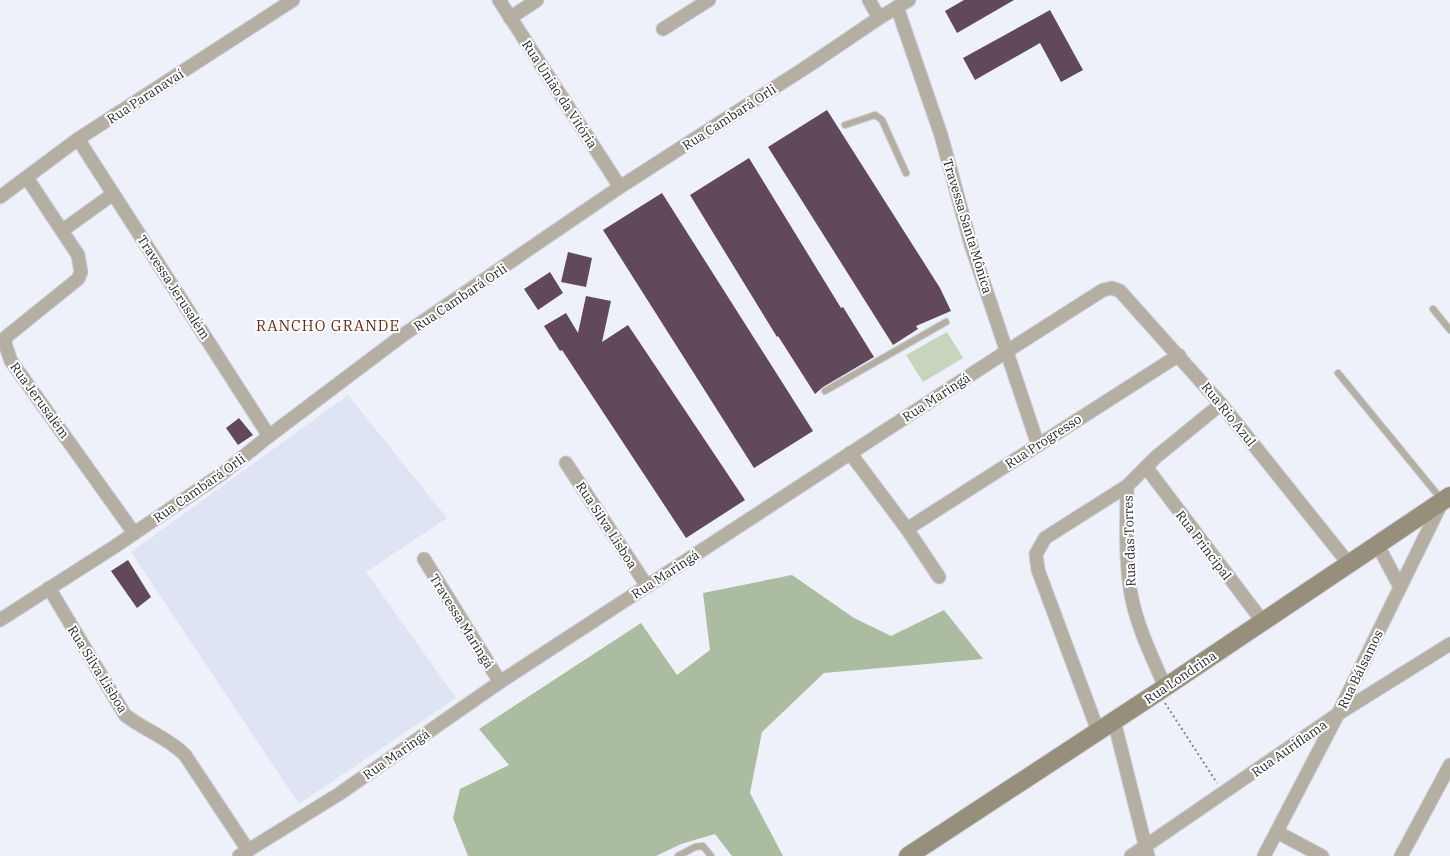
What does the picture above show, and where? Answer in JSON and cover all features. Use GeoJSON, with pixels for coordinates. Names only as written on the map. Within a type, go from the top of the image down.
{"type":"FeatureCollection","features":[{"type":"Feature","properties":{"kind":"street","name":"Rua Paranavaí"},"geometry":{"type":"LineString","coordinates":[[0,197],[78,139],[293,0]]}},
{"type":"Feature","properties":{"kind":"street","name":"Rua União da Vitória"},"geometry":{"type":"LineString","coordinates":[[499,0],[620,187]]}},
{"type":"Feature","properties":{"kind":"street"},"geometry":{"type":"LineString","coordinates":[[510,18],[537,0]]}},
{"type":"Feature","properties":{"kind":"street"},"geometry":{"type":"LineString","coordinates":[[663,29],[708,0]]}},
{"type":"Feature","properties":{"kind":"street"},"geometry":{"type":"LineString","coordinates":[[869,0],[879,18]]}},
{"type":"Feature","properties":{"kind":"street","name":"Rua Cambará Orli"},"geometry":{"type":"LineString","coordinates":[[0,620],[223,473],[269,436],[403,336],[620,187],[909,0]]}},
{"type":"Feature","properties":{"kind":"street","name":"Travessa Santa Mônica"},"geometry":{"type":"LineString","coordinates":[[898,7],[941,135],[971,245],[1008,350],[1038,444]]}},
{"type":"Feature","properties":{"kind":"street","name":"Travessa Jerusalém"},"geometry":{"type":"LineString","coordinates":[[78,139],[269,436]]}},
{"type":"Feature","properties":{"kind":"street","name":"Rua Jerusalém"},"geometry":{"type":"LineString","coordinates":[[27,178],[63,230],[78,255],[81,272],[78,279],[13,329],[6,337],[5,344],[11,361],[134,533]]}},
{"type":"Feature","properties":{"kind":"street"},"geometry":{"type":"LineString","coordinates":[[63,230],[113,194]]}},
{"type":"Feature","properties":{"kind":"street","name":"Rua Rio Azul"},"geometry":{"type":"LineString","coordinates":[[1094,295],[1103,290],[1112,288],[1120,291],[1179,355],[1221,404],[1349,564]]}},
{"type":"Feature","properties":{"kind":"street","name":"Rua Maringá"},"geometry":{"type":"LineString","coordinates":[[244,853],[339,794],[500,682],[1094,295]]}},
{"type":"Feature","properties":{"kind":"street","name":"Rua Progresso"},"geometry":{"type":"LineString","coordinates":[[907,528],[1179,355]]}},
{"type":"Feature","properties":{"kind":"street"},"geometry":{"type":"LineString","coordinates":[[1098,731],[1038,570],[1036,554],[1045,538],[1127,486],[1146,467],[1221,404]]}},
{"type":"Feature","properties":{"kind":"street"},"geometry":{"type":"LineString","coordinates":[[850,453],[907,528],[939,577]]}},
{"type":"Feature","properties":{"kind":"street","name":"Rua Silva Lisboa"},"geometry":{"type":"LineString","coordinates":[[566,463],[647,586]]}},
{"type":"Feature","properties":{"kind":"street","name":"Rua Principal"},"geometry":{"type":"LineString","coordinates":[[1146,467],[1263,622]]}},
{"type":"Feature","properties":{"kind":"street","name":"Rua das Torres"},"geometry":{"type":"LineString","coordinates":[[1127,486],[1127,561],[1130,589],[1140,629],[1161,689]]}},
{"type":"Feature","properties":{"kind":"street","name":"Rua Londrina"},"geometry":{"type":"LineString","coordinates":[[908,856],[1114,721],[1377,544],[1447,499]]}},
{"type":"Feature","properties":{"kind":"street","name":"Rua Bálsamos"},"geometry":{"type":"LineString","coordinates":[[1264,856],[1338,714],[1400,587],[1447,499]]}},
{"type":"Feature","properties":{"kind":"street"},"geometry":{"type":"LineString","coordinates":[[1377,544],[1400,587]]}},
{"type":"Feature","properties":{"kind":"street","name":"Travessa Maringá"},"geometry":{"type":"LineString","coordinates":[[424,559],[500,682]]}},
{"type":"Feature","properties":{"kind":"street","name":"Rua Silva Lisboa"},"geometry":{"type":"LineString","coordinates":[[48,588],[125,715],[134,722],[174,744],[185,755],[244,853]]}},
{"type":"Feature","properties":{"kind":"street","name":"Rua Auriflama"},"geometry":{"type":"LineString","coordinates":[[1131,856],[1148,851],[1224,794],[1338,714],[1450,644]]}},
{"type":"Feature","properties":{"kind":"street"},"geometry":{"type":"LineString","coordinates":[[1114,721],[1148,851]]}},
{"type":"Feature","properties":{"kind":"street"},"geometry":{"type":"LineString","coordinates":[[1401,856],[1450,765]]}},
{"type":"Feature","properties":{"kind":"street"},"geometry":{"type":"LineString","coordinates":[[1277,832],[1322,856]]}},
{"type":"Feature","properties":{"kind":"lane"},"geometry":{"type":"LineString","coordinates":[[845,126],[875,115],[882,120],[906,173]]}},
{"type":"Feature","properties":{"kind":"lane"},"geometry":{"type":"LineString","coordinates":[[1433,309],[1450,330]]}},
{"type":"Feature","properties":{"kind":"lane"},"geometry":{"type":"LineString","coordinates":[[825,391],[946,322]]}},
{"type":"Feature","properties":{"kind":"lane"},"geometry":{"type":"LineString","coordinates":[[1338,373],[1447,499]]}},
{"type":"Feature","properties":{"kind":"lane"},"geometry":{"type":"LineString","coordinates":[[678,856],[695,847],[703,846],[711,856]]}},
{"type":"Feature","properties":{"kind":"path"},"geometry":{"type":"LineString","coordinates":[[1161,689],[1224,794]]}},
{"type":"Feature","properties":{"kind":"shaded area"},"geometry":{"type":"Polygon","coordinates":[[[348,395],[447,518],[366,572],[456,698],[299,804],[131,552],[348,395]]]}},
{"type":"Feature","properties":{"kind":"green space"},"geometry":{"type":"Polygon","coordinates":[[[947,332],[963,358],[923,382],[906,355],[947,332]]]}},
{"type":"Feature","properties":{"kind":"green space"},"geometry":{"type":"Polygon","coordinates":[[[792,575],[854,618],[891,636],[944,610],[983,659],[824,673],[762,732],[750,793],[783,856],[732,856],[715,834],[681,844],[656,856],[468,856],[453,818],[460,789],[509,765],[479,729],[641,623],[677,675],[710,650],[703,593],[792,575]]]}},
{"type":"Feature","properties":{"kind":"building"},"geometry":{"type":"Polygon","coordinates":[[[964,0],[1014,0],[957,33],[945,11],[964,0]]]}},
{"type":"Feature","properties":{"kind":"building"},"geometry":{"type":"Polygon","coordinates":[[[1050,10],[1083,70],[1061,82],[1040,43],[975,80],[963,58],[1050,10]]]}},
{"type":"Feature","properties":{"kind":"building"},"geometry":{"type":"Polygon","coordinates":[[[827,110],[940,288],[951,311],[916,326],[918,329],[893,345],[768,147],[827,110]]]}},
{"type":"Feature","properties":{"kind":"building"},"geometry":{"type":"Polygon","coordinates":[[[749,158],[841,308],[843,307],[874,357],[823,387],[815,394],[778,336],[777,337],[690,195],[749,158]]]}},
{"type":"Feature","properties":{"kind":"building"},"geometry":{"type":"Polygon","coordinates":[[[662,193],[813,431],[754,468],[603,230],[662,193]]]}},
{"type":"Feature","properties":{"kind":"building"},"geometry":{"type":"Polygon","coordinates":[[[568,252],[592,258],[586,287],[561,282],[568,252]]]}},
{"type":"Feature","properties":{"kind":"building"},"geometry":{"type":"Polygon","coordinates":[[[550,272],[563,293],[538,310],[524,289],[550,272]]]}},
{"type":"Feature","properties":{"kind":"building"},"geometry":{"type":"Polygon","coordinates":[[[586,296],[611,301],[602,342],[628,325],[745,500],[686,538],[562,350],[560,351],[544,326],[566,313],[578,333],[586,296]]]}},
{"type":"Feature","properties":{"kind":"building"},"geometry":{"type":"Polygon","coordinates":[[[239,418],[253,435],[238,445],[226,428],[239,418]]]}},
{"type":"Feature","properties":{"kind":"building"},"geometry":{"type":"Polygon","coordinates":[[[128,560],[151,597],[137,608],[111,571],[128,560]]]}},
{"type":"Feature","properties":{"kind":"district","name":"RANCHO GRANDE"},"geometry":{"type":"Point","coordinates":[328,326]}}]}
